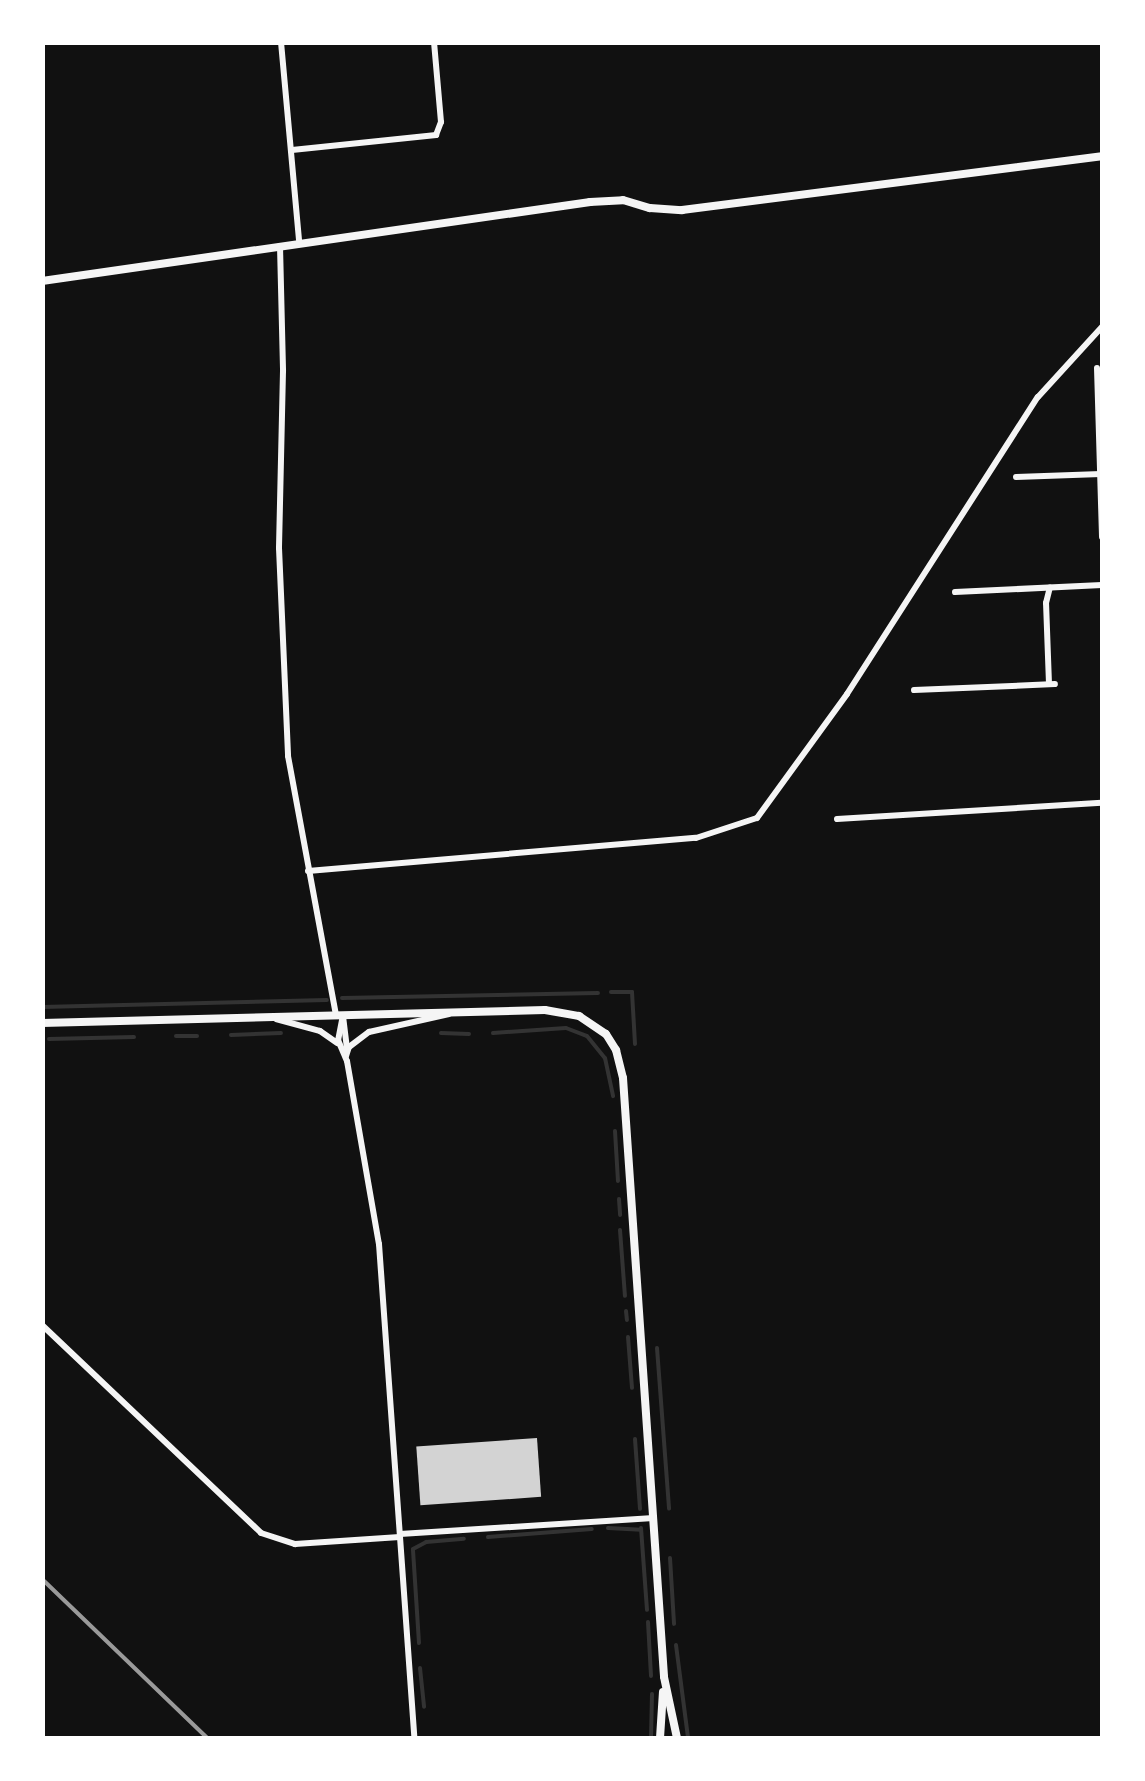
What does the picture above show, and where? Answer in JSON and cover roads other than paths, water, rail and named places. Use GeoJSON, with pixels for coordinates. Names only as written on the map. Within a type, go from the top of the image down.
{"type":"FeatureCollection","features":[{"type":"Feature","properties":{"kind":"street"},"geometry":{"type":"LineString","coordinates":[[281,42],[299,240]]}},
{"type":"Feature","properties":{"kind":"street"},"geometry":{"type":"LineString","coordinates":[[292,150],[436,135],[440,122],[434,42]]}},
{"type":"Feature","properties":{"kind":"street"},"geometry":{"type":"LineString","coordinates":[[42,280],[299,240],[605,200],[682,210],[1102,156]]}},
{"type":"Feature","properties":{"kind":"street"},"geometry":{"type":"LineString","coordinates":[[280,244],[281,629],[288,756],[377,1230],[414,1738]]}},
{"type":"Feature","properties":{"kind":"street"},"geometry":{"type":"LineString","coordinates":[[308,871],[696,838],[756,818],[847,694],[1038,397],[1102,328]]}},
{"type":"Feature","properties":{"kind":"street"},"geometry":{"type":"LineString","coordinates":[[1097,368],[1102,537]]}},
{"type":"Feature","properties":{"kind":"street"},"geometry":{"type":"LineString","coordinates":[[1016,477],[1101,474]]}},
{"type":"Feature","properties":{"kind":"street"},"geometry":{"type":"LineString","coordinates":[[955,592],[1102,585]]}},
{"type":"Feature","properties":{"kind":"street"},"geometry":{"type":"LineString","coordinates":[[914,690],[1052,684],[1046,603],[1050,587]]}},
{"type":"Feature","properties":{"kind":"street"},"geometry":{"type":"LineString","coordinates":[[837,819],[1102,803]]}},
{"type":"Feature","properties":{"kind":"street"},"geometry":{"type":"LineString","coordinates":[[42,1022],[562,1011],[586,1019],[610,1039],[623,1078],[664,1677],[660,1738]]}},
{"type":"Feature","properties":{"kind":"street"},"geometry":{"type":"LineString","coordinates":[[344,1051],[371,1032],[454,1012]]}},
{"type":"Feature","properties":{"kind":"street"},"geometry":{"type":"LineString","coordinates":[[265,1016],[320,1030],[344,1051]]}},
{"type":"Feature","properties":{"kind":"street"},"geometry":{"type":"LineString","coordinates":[[42,1324],[261,1533],[301,1544],[653,1518]]}},
{"type":"Feature","properties":{"kind":"street"},"geometry":{"type":"LineString","coordinates":[[664,1677],[677,1738]]}},
{"type":"Feature","properties":{"kind":"waterway"},"geometry":{"type":"LineString","coordinates":[[611,992],[632,992],[635,1044]]}},
{"type":"Feature","properties":{"kind":"waterway"},"geometry":{"type":"LineString","coordinates":[[342,998],[598,993]]}},
{"type":"Feature","properties":{"kind":"waterway"},"geometry":{"type":"LineString","coordinates":[[42,1007],[327,1000]]}},
{"type":"Feature","properties":{"kind":"waterway"},"geometry":{"type":"LineString","coordinates":[[493,1033],[566,1028],[587,1036],[605,1058],[613,1096]]}},
{"type":"Feature","properties":{"kind":"waterway"},"geometry":{"type":"LineString","coordinates":[[231,1035],[281,1033]]}},
{"type":"Feature","properties":{"kind":"waterway"},"geometry":{"type":"LineString","coordinates":[[441,1033],[469,1034]]}},
{"type":"Feature","properties":{"kind":"waterway"},"geometry":{"type":"LineString","coordinates":[[176,1036],[197,1036]]}},
{"type":"Feature","properties":{"kind":"waterway"},"geometry":{"type":"LineString","coordinates":[[49,1039],[134,1037]]}},
{"type":"Feature","properties":{"kind":"waterway"},"geometry":{"type":"LineString","coordinates":[[615,1131],[618,1181]]}},
{"type":"Feature","properties":{"kind":"waterway"},"geometry":{"type":"LineString","coordinates":[[619,1199],[620,1215]]}},
{"type":"Feature","properties":{"kind":"waterway"},"geometry":{"type":"LineString","coordinates":[[620,1230],[625,1296]]}},
{"type":"Feature","properties":{"kind":"waterway"},"geometry":{"type":"LineString","coordinates":[[626,1311],[627,1320]]}},
{"type":"Feature","properties":{"kind":"waterway"},"geometry":{"type":"LineString","coordinates":[[628,1337],[632,1388]]}},
{"type":"Feature","properties":{"kind":"waterway"},"geometry":{"type":"LineString","coordinates":[[657,1348],[669,1509]]}},
{"type":"Feature","properties":{"kind":"waterway"},"geometry":{"type":"LineString","coordinates":[[635,1439],[640,1509]]}},
{"type":"Feature","properties":{"kind":"waterway"},"geometry":{"type":"LineString","coordinates":[[608,1528],[641,1530]]}},
{"type":"Feature","properties":{"kind":"waterway"},"geometry":{"type":"LineString","coordinates":[[641,1528],[647,1610]]}},
{"type":"Feature","properties":{"kind":"waterway"},"geometry":{"type":"LineString","coordinates":[[488,1537],[592,1529]]}},
{"type":"Feature","properties":{"kind":"waterway"},"geometry":{"type":"LineString","coordinates":[[419,1643],[413,1549],[426,1542],[464,1539]]}},
{"type":"Feature","properties":{"kind":"waterway"},"geometry":{"type":"LineString","coordinates":[[670,1558],[674,1624]]}},
{"type":"Feature","properties":{"kind":"waterway"},"geometry":{"type":"LineString","coordinates":[[648,1622],[651,1676]]}},
{"type":"Feature","properties":{"kind":"waterway"},"geometry":{"type":"LineString","coordinates":[[676,1645],[688,1738]]}},
{"type":"Feature","properties":{"kind":"waterway"},"geometry":{"type":"LineString","coordinates":[[420,1668],[424,1707]]}},
{"type":"Feature","properties":{"kind":"waterway"},"geometry":{"type":"LineString","coordinates":[[651,1738],[652,1694]]}},
{"type":"Feature","properties":{"kind":"railway"},"geometry":{"type":"LineString","coordinates":[[42,1579],[207,1738]]}}]}
